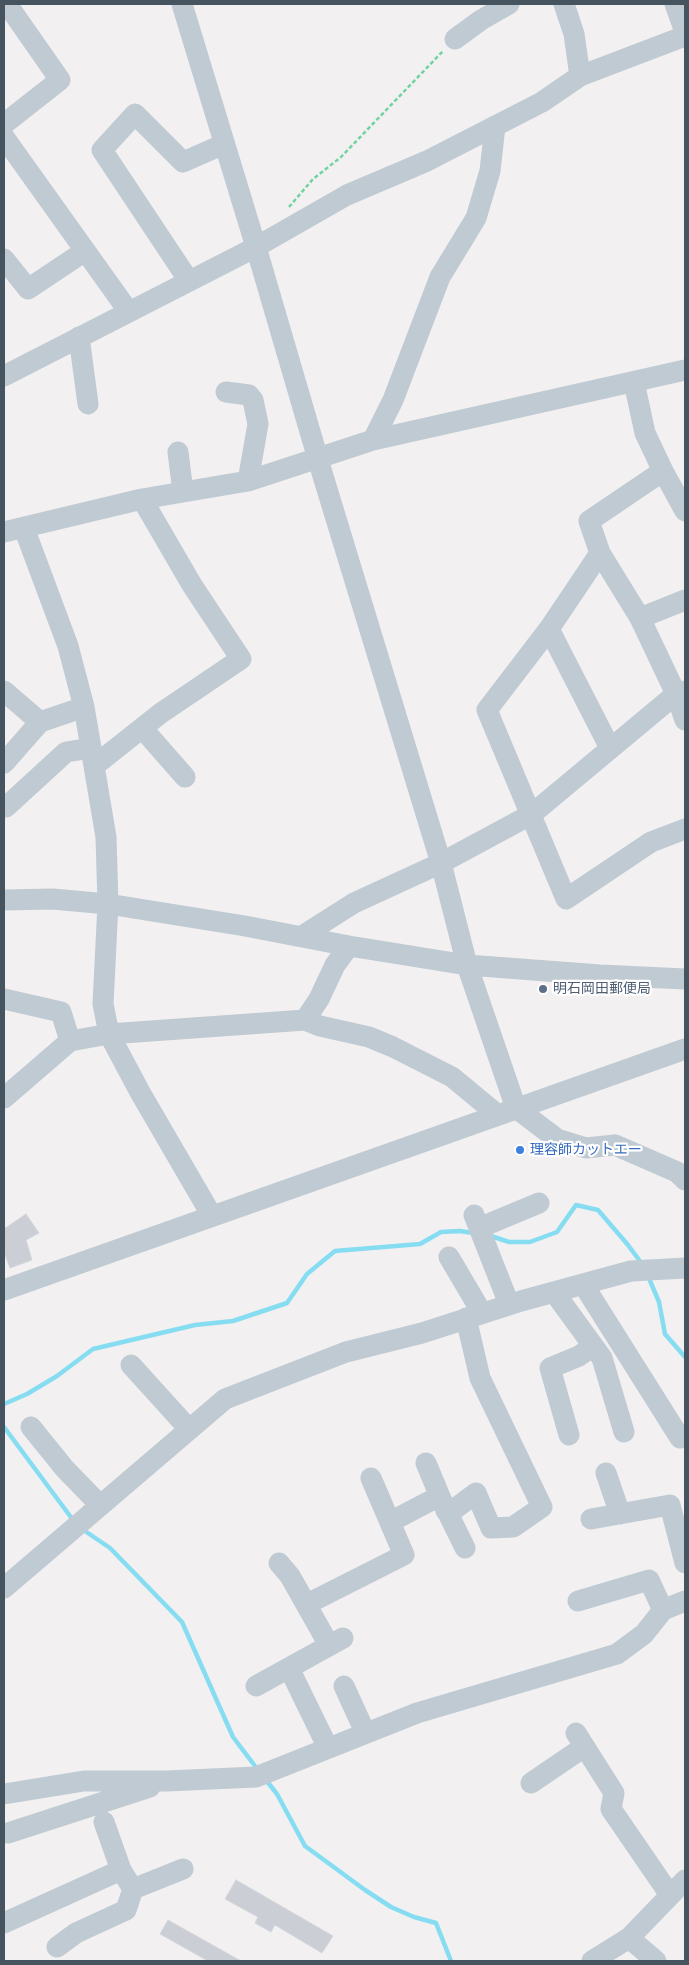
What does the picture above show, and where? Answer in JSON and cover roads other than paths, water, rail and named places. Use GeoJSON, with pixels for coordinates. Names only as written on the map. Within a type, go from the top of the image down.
{"type":"FeatureCollection","features":[{"type":"Feature","properties":{"kind":"street"},"geometry":{"type":"LineString","coordinates":[[4,124],[60,80],[8,4]]}},
{"type":"Feature","properties":{"kind":"street"},"geometry":{"type":"LineString","coordinates":[[182,4],[441,864],[507,1111]]}},
{"type":"Feature","properties":{"kind":"street"},"geometry":{"type":"LineString","coordinates":[[455,39],[481,20],[509,4]]}},
{"type":"Feature","properties":{"kind":"street"},"geometry":{"type":"LineString","coordinates":[[564,4],[574,34],[580,76]]}},
{"type":"Feature","properties":{"kind":"street"},"geometry":{"type":"LineString","coordinates":[[675,4],[685,32]]}},
{"type":"Feature","properties":{"kind":"street"},"geometry":{"type":"LineString","coordinates":[[4,376],[256,247],[347,195],[427,161],[542,102],[580,76],[685,36]]}},
{"type":"Feature","properties":{"kind":"street"},"geometry":{"type":"LineString","coordinates":[[189,281],[102,150],[135,114],[183,162],[224,144]]}},
{"type":"Feature","properties":{"kind":"street"},"geometry":{"type":"LineString","coordinates":[[373,440],[393,400],[440,277],[476,218],[490,172],[495,126]]}},
{"type":"Feature","properties":{"kind":"street"},"geometry":{"type":"LineString","coordinates":[[4,137],[129,312]]}},
{"type":"Feature","properties":{"kind":"street"},"geometry":{"type":"LineString","coordinates":[[6,266],[28,289],[85,251]]}},
{"type":"Feature","properties":{"kind":"street"},"geometry":{"type":"LineString","coordinates":[[79,337],[88,404]]}},
{"type":"Feature","properties":{"kind":"street"},"geometry":{"type":"LineString","coordinates":[[212,1216],[141,1094],[109,1034],[104,1004],[108,904],[106,837],[84,707],[68,646],[14,530],[142,499],[248,481],[373,440],[685,370]]}},
{"type":"Feature","properties":{"kind":"street"},"geometry":{"type":"LineString","coordinates":[[634,382],[645,433],[685,511]]}},
{"type":"Feature","properties":{"kind":"street"},"geometry":{"type":"LineString","coordinates":[[226,392],[249,395],[253,400],[258,424],[248,481]]}},
{"type":"Feature","properties":{"kind":"street"},"geometry":{"type":"LineString","coordinates":[[178,452],[183,492]]}},
{"type":"Feature","properties":{"kind":"street"},"geometry":{"type":"LineString","coordinates":[[663,471],[589,521],[600,553],[640,618],[681,692],[685,720]]}},
{"type":"Feature","properties":{"kind":"street"},"geometry":{"type":"LineString","coordinates":[[4,807],[66,752],[92,757],[142,728],[241,659],[192,585],[142,499]]}},
{"type":"Feature","properties":{"kind":"street"},"geometry":{"type":"LineString","coordinates":[[600,553],[548,629],[487,710],[566,899],[650,842],[685,829]]}},
{"type":"Feature","properties":{"kind":"street"},"geometry":{"type":"LineString","coordinates":[[640,618],[685,600]]}},
{"type":"Feature","properties":{"kind":"street"},"geometry":{"type":"LineString","coordinates":[[548,629],[610,748]]}},
{"type":"Feature","properties":{"kind":"street"},"geometry":{"type":"LineString","coordinates":[[4,691],[40,722]]}},
{"type":"Feature","properties":{"kind":"street"},"geometry":{"type":"LineString","coordinates":[[302,936],[354,903],[441,864],[532,814],[610,748],[681,692]]}},
{"type":"Feature","properties":{"kind":"street"},"geometry":{"type":"LineString","coordinates":[[4,763],[40,722],[84,707]]}},
{"type":"Feature","properties":{"kind":"street"},"geometry":{"type":"LineString","coordinates":[[142,728],[186,777]]}},
{"type":"Feature","properties":{"kind":"street"},"geometry":{"type":"LineString","coordinates":[[4,900],[52,899],[108,904],[467,965],[685,979]]}},
{"type":"Feature","properties":{"kind":"street"},"geometry":{"type":"LineString","coordinates":[[305,1020],[320,999],[335,966],[349,946]]}},
{"type":"Feature","properties":{"kind":"street"},"geometry":{"type":"LineString","coordinates":[[4,999],[61,1012],[70,1041]]}},
{"type":"Feature","properties":{"kind":"street"},"geometry":{"type":"LineString","coordinates":[[4,1098],[70,1041],[109,1034],[305,1020],[320,1026],[369,1037],[393,1047],[452,1077],[557,1140],[586,1148],[615,1145],[676,1172],[685,1180]]}},
{"type":"Feature","properties":{"kind":"street"},"geometry":{"type":"LineString","coordinates":[[4,1290],[685,1049]]}},
{"type":"Feature","properties":{"kind":"street"},"geometry":{"type":"LineString","coordinates":[[509,1304],[477,1221],[539,1203]]}},
{"type":"Feature","properties":{"kind":"street"},"geometry":{"type":"LineString","coordinates":[[390,1522],[430,1501],[456,1508],[476,1493],[491,1528],[512,1527],[542,1507],[480,1378],[474,1315],[450,1257]]}},
{"type":"Feature","properties":{"kind":"street"},"geometry":{"type":"LineString","coordinates":[[4,1588],[225,1399],[346,1352],[422,1332],[509,1304],[631,1271],[685,1268]]}},
{"type":"Feature","properties":{"kind":"street"},"geometry":{"type":"LineString","coordinates":[[583,1284],[680,1438]]}},
{"type":"Feature","properties":{"kind":"street"},"geometry":{"type":"LineString","coordinates":[[554,1292],[602,1358],[624,1432]]}},
{"type":"Feature","properties":{"kind":"street"},"geometry":{"type":"LineString","coordinates":[[569,1435],[550,1368],[579,1356],[593,1346]]}},
{"type":"Feature","properties":{"kind":"street"},"geometry":{"type":"LineString","coordinates":[[131,1365],[189,1428]]}},
{"type":"Feature","properties":{"kind":"street"},"geometry":{"type":"LineString","coordinates":[[31,1427],[65,1469],[100,1505]]}},
{"type":"Feature","properties":{"kind":"street"},"geometry":{"type":"LineString","coordinates":[[426,1463],[465,1548]]}},
{"type":"Feature","properties":{"kind":"street"},"geometry":{"type":"LineString","coordinates":[[606,1473],[620,1514]]}},
{"type":"Feature","properties":{"kind":"street"},"geometry":{"type":"LineString","coordinates":[[307,1604],[404,1555],[371,1478]]}},
{"type":"Feature","properties":{"kind":"street"},"geometry":{"type":"LineString","coordinates":[[591,1519],[670,1505],[681,1526],[685,1563]]}},
{"type":"Feature","properties":{"kind":"street"},"geometry":{"type":"LineString","coordinates":[[256,1686],[336,1642],[307,1604],[279,1562]]}},
{"type":"Feature","properties":{"kind":"street"},"geometry":{"type":"LineString","coordinates":[[578,1601],[649,1580],[663,1610]]}},
{"type":"Feature","properties":{"kind":"street"},"geometry":{"type":"LineString","coordinates":[[4,1794],[84,1781],[167,1781],[256,1777],[365,1732],[417,1713],[617,1654],[644,1634],[663,1610],[685,1601]]}},
{"type":"Feature","properties":{"kind":"street"},"geometry":{"type":"LineString","coordinates":[[289,1668],[328,1748]]}},
{"type":"Feature","properties":{"kind":"street"},"geometry":{"type":"LineString","coordinates":[[344,1686],[365,1732]]}},
{"type":"Feature","properties":{"kind":"street"},"geometry":{"type":"LineString","coordinates":[[531,1783],[580,1740],[614,1793],[611,1809],[670,1895]]}},
{"type":"Feature","properties":{"kind":"street"},"geometry":{"type":"LineString","coordinates":[[8,1833],[167,1781]]}},
{"type":"Feature","properties":{"kind":"street"},"geometry":{"type":"LineString","coordinates":[[57,1948],[76,1933],[126,1910],[133,1889],[122,1870],[104,1822]]}},
{"type":"Feature","properties":{"kind":"street"},"geometry":{"type":"LineString","coordinates":[[133,1889],[182,1869]]}},
{"type":"Feature","properties":{"kind":"street"},"geometry":{"type":"LineString","coordinates":[[4,1923],[122,1870]]}},
{"type":"Feature","properties":{"kind":"street"},"geometry":{"type":"LineString","coordinates":[[592,1961],[629,1938],[685,1880]]}},
{"type":"Feature","properties":{"kind":"street"},"geometry":{"type":"LineString","coordinates":[[629,1938],[656,1961]]}},
{"type":"Feature","properties":{"kind":"waterway"},"geometry":{"type":"LineString","coordinates":[[488,1235],[509,1242],[530,1242],[557,1232],[576,1205],[598,1210],[642,1264]]}},
{"type":"Feature","properties":{"kind":"waterway"},"geometry":{"type":"LineString","coordinates":[[4,1404],[27,1394],[57,1376],[93,1349],[195,1325],[233,1321],[287,1303],[307,1274],[335,1251],[420,1244],[441,1232],[460,1231],[473,1233]]}},
{"type":"Feature","properties":{"kind":"waterway"},"geometry":{"type":"LineString","coordinates":[[648,1276],[659,1302],[665,1334],[685,1357]]}},
{"type":"Feature","properties":{"kind":"waterway"},"geometry":{"type":"LineString","coordinates":[[4,1427],[73,1520]]}},
{"type":"Feature","properties":{"kind":"waterway"},"geometry":{"type":"LineString","coordinates":[[82,1529],[110,1548],[182,1622],[233,1737],[258,1770]]}},
{"type":"Feature","properties":{"kind":"waterway"},"geometry":{"type":"LineString","coordinates":[[266,1780],[277,1794],[305,1846],[391,1907],[414,1917],[436,1923],[451,1961]]}},
{"type":"Feature","properties":{"kind":"place","name":"明石岡田郵便局"},"geometry":{"type":"Point","coordinates":[543,989]}},
{"type":"Feature","properties":{"kind":"place","name":"理容師カットエー"},"geometry":{"type":"Point","coordinates":[520,1150]}}]}
